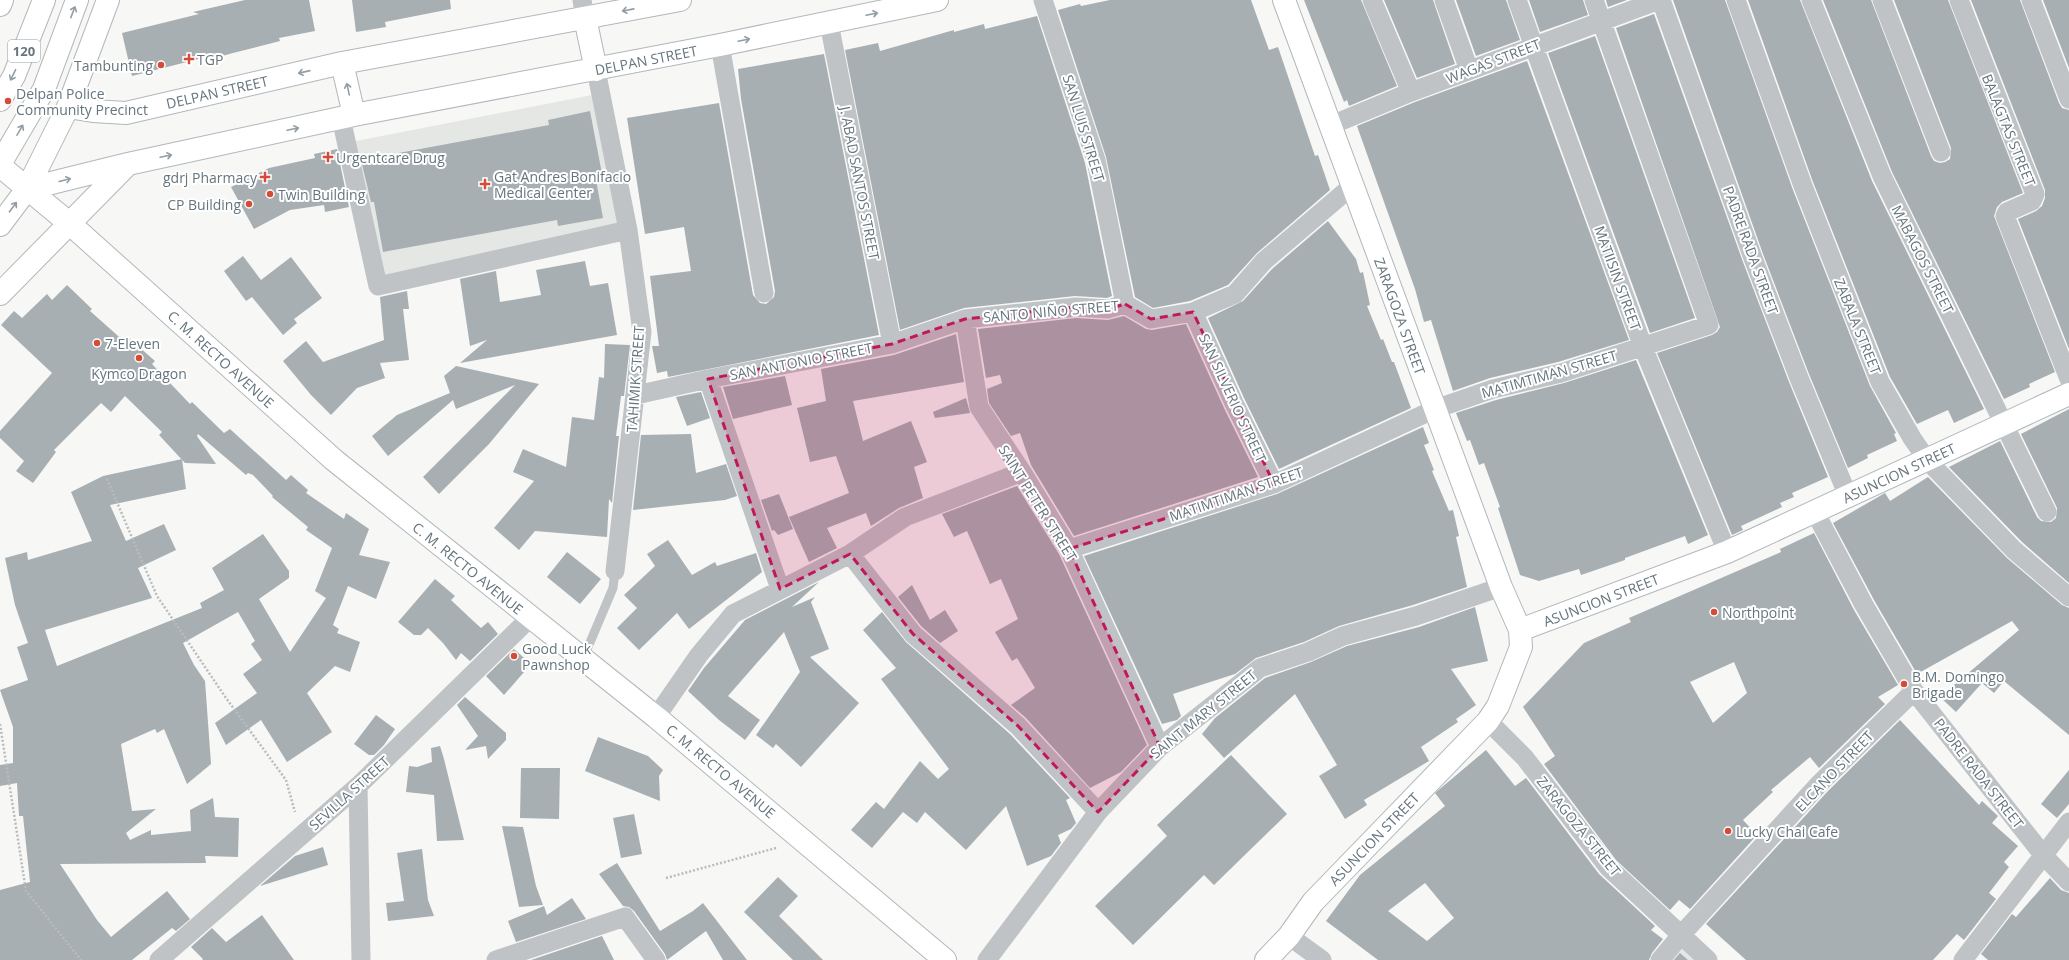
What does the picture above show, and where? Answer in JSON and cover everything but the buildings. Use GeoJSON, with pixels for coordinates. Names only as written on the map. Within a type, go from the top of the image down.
{"type":"FeatureCollection","features":[{"type":"Feature","properties":{"kind":"main road"},"geometry":{"type":"LineString","coordinates":[[0,5],[2,0]]}},
{"type":"Feature","properties":{"kind":"main road","name":"120"},"geometry":{"type":"LineString","coordinates":[[0,100],[14,76],[44,0]]}},
{"type":"Feature","properties":{"kind":"main road","name":"120"},"geometry":{"type":"LineString","coordinates":[[0,165],[44,89],[77,0]]}},
{"type":"Feature","properties":{"kind":"main road"},"geometry":{"type":"LineString","coordinates":[[0,225],[27,189],[68,107],[108,0]]}},
{"type":"Feature","properties":{"kind":"main road","name":"DELPAN STREET"},"geometry":{"type":"LineString","coordinates":[[68,107],[93,112],[126,112],[584,9],[680,0]]}},
{"type":"Feature","properties":{"kind":"main road","name":"DELPAN STREET"},"geometry":{"type":"LineString","coordinates":[[27,189],[128,164],[347,117],[596,70],[937,0]]}},
{"type":"Feature","properties":{"kind":"main road","name":"ZARAGOZA STREET"},"geometry":{"type":"LineString","coordinates":[[1284,0],[1329,126],[1435,410],[1502,587],[1520,630]]}},
{"type":"Feature","properties":{"kind":"main road","name":"TAHIMIK STREET"},"geometry":{"type":"LineString","coordinates":[[584,9],[596,70]]}},
{"type":"Feature","properties":{"kind":"main road"},"geometry":{"type":"LineString","coordinates":[[342,63],[347,117]]}},
{"type":"Feature","properties":{"kind":"main road"},"geometry":{"type":"LineString","coordinates":[[0,294],[128,164]]}},
{"type":"Feature","properties":{"kind":"main road","name":"C. M. RECTO AVENUE"},"geometry":{"type":"LineString","coordinates":[[0,165],[69,223],[334,460],[530,618],[656,717],[945,960]]}},
{"type":"Feature","properties":{"kind":"main road"},"geometry":{"type":"LineString","coordinates":[[0,271],[36,259]]}},
{"type":"Feature","properties":{"kind":"main road","name":"ASUNCION STREET"},"geometry":{"type":"LineString","coordinates":[[1266,960],[1288,936],[1313,902],[1488,721],[1498,706],[1521,647],[1520,630],[1727,552],[2069,394]]}},
{"type":"Feature","properties":{"kind":"street","name":"SAN LUIS STREET"},"geometry":{"type":"LineString","coordinates":[[1043,0],[1096,160],[1125,304]]}},
{"type":"Feature","properties":{"kind":"street"},"geometry":{"type":"LineString","coordinates":[[1372,0],[1411,92]]}},
{"type":"Feature","properties":{"kind":"street"},"geometry":{"type":"LineString","coordinates":[[1444,0],[1469,70]]}},
{"type":"Feature","properties":{"kind":"street","name":"MATIISIN STREET"},"geometry":{"type":"LineString","coordinates":[[1517,0],[1643,347],[1727,552]]}},
{"type":"Feature","properties":{"kind":"street","name":"MATIMTIMAN STREET"},"geometry":{"type":"LineString","coordinates":[[1069,549],[1274,484],[1435,410],[1493,389],[1561,374],[1709,325],[1603,21],[1594,0]]}},
{"type":"Feature","properties":{"kind":"street","name":"WAGAS STREET"},"geometry":{"type":"LineString","coordinates":[[1329,126],[1411,92],[1660,0]]}},
{"type":"Feature","properties":{"kind":"street","name":"PADRE RADA STREET"},"geometry":{"type":"LineString","coordinates":[[1660,0],[1753,258],[1799,378],[1848,496]]}},
{"type":"Feature","properties":{"kind":"street","name":"ZABALA STREET"},"geometry":{"type":"LineString","coordinates":[[1736,0],[1803,186],[1880,382],[1912,438],[1927,460],[2014,550],[2069,597]]}},
{"type":"Feature","properties":{"kind":"street","name":"MABAGOS STREET"},"geometry":{"type":"LineString","coordinates":[[1811,0],[1882,176],[2047,512]]}},
{"type":"Feature","properties":{"kind":"street"},"geometry":{"type":"LineString","coordinates":[[1882,0],[1941,152]]}},
{"type":"Feature","properties":{"kind":"street","name":"BALAGTAS STREET"},"geometry":{"type":"LineString","coordinates":[[1958,0],[2035,194],[2032,201],[2007,212],[2005,216],[2069,379]]}},
{"type":"Feature","properties":{"kind":"street"},"geometry":{"type":"LineString","coordinates":[[2031,0],[2069,99]]}},
{"type":"Feature","properties":{"kind":"street","name":"J. ABAD SANTOS STREET"},"geometry":{"type":"LineString","coordinates":[[829,23],[892,344]]}},
{"type":"Feature","properties":{"kind":"street"},"geometry":{"type":"LineString","coordinates":[[720,45],[764,293]]}},
{"type":"Feature","properties":{"kind":"street","name":"TAHIMIK STREET"},"geometry":{"type":"LineString","coordinates":[[596,70],[628,230],[642,332],[615,571]]}},
{"type":"Feature","properties":{"kind":"street"},"geometry":{"type":"LineString","coordinates":[[347,117],[378,286],[628,230]]}},
{"type":"Feature","properties":{"kind":"street","name":"SANTO NIÑO STREET"},"geometry":{"type":"LineString","coordinates":[[965,319],[1076,307],[1108,308],[1125,304],[1151,319],[1193,312],[1235,294],[1264,261],[1352,186]]}},
{"type":"Feature","properties":{"kind":"street","name":"SAN SILVERIO STREET"},"geometry":{"type":"LineString","coordinates":[[1193,312],[1234,403],[1274,484]]}},
{"type":"Feature","properties":{"kind":"street","name":"SAN ANTONIO STREET"},"geometry":{"type":"LineString","coordinates":[[636,395],[708,379],[892,344],[965,319]]}},
{"type":"Feature","properties":{"kind":"street","name":"SAINT PETER STREET"},"geometry":{"type":"LineString","coordinates":[[965,319],[979,407],[1022,472],[1069,549],[1160,746]]}},
{"type":"Feature","properties":{"kind":"street"},"geometry":{"type":"LineString","coordinates":[[708,379],[780,590]]}},
{"type":"Feature","properties":{"kind":"street"},"geometry":{"type":"LineString","coordinates":[[656,717],[700,655],[729,618],[740,609],[850,554],[905,517],[1022,472]]}},
{"type":"Feature","properties":{"kind":"street","name":"PADRE RADA STREET"},"geometry":{"type":"LineString","coordinates":[[1815,512],[1864,605],[1914,691],[2044,856],[2069,882]]}},
{"type":"Feature","properties":{"kind":"street"},"geometry":{"type":"LineString","coordinates":[[850,554],[913,634],[1018,726],[1098,812]]}},
{"type":"Feature","properties":{"kind":"street","name":"SAINT MARY STREET"},"geometry":{"type":"LineString","coordinates":[[987,960],[1098,812],[1160,746],[1260,668],[1308,652],[1343,636],[1416,616],[1502,587]]}},
{"type":"Feature","properties":{"kind":"street","name":"SEVILLA STREET"},"geometry":{"type":"LineString","coordinates":[[159,960],[358,786],[530,618]]}},
{"type":"Feature","properties":{"kind":"street","name":"ELCANO STREET"},"geometry":{"type":"LineString","coordinates":[[1660,960],[1820,783],[1914,691]]}},
{"type":"Feature","properties":{"kind":"street","name":"ZARAGOZA STREET"},"geometry":{"type":"LineString","coordinates":[[1488,721],[1525,758],[1608,867],[1708,960]]}},
{"type":"Feature","properties":{"kind":"street"},"geometry":{"type":"LineString","coordinates":[[358,786],[361,960]]}},
{"type":"Feature","properties":{"kind":"street"},"geometry":{"type":"LineString","coordinates":[[1963,960],[2069,822]]}},
{"type":"Feature","properties":{"kind":"street"},"geometry":{"type":"LineString","coordinates":[[496,960],[537,953],[625,917],[656,960]]}},
{"type":"Feature","properties":{"kind":"street"},"geometry":{"type":"LineString","coordinates":[[1288,936],[1322,960]]}},
{"type":"Feature","properties":{"kind":"lane","name":"TAHIMIK STREET"},"geometry":{"type":"LineString","coordinates":[[583,660],[613,588],[615,571]]}},
{"type":"Feature","properties":{"kind":"path"},"geometry":{"type":"LineString","coordinates":[[107,479],[157,596],[226,698],[286,780],[301,836]]}},
{"type":"Feature","properties":{"kind":"path"},"geometry":{"type":"LineString","coordinates":[[0,724],[26,891],[81,960]]}},
{"type":"Feature","properties":{"kind":"path"},"geometry":{"type":"LineString","coordinates":[[666,878],[803,840]]}},
{"type":"Feature","properties":{"kind":"highlighted area"},"geometry":{"type":"Polygon","coordinates":[[[1125,304],[1151,319],[1193,312],[1274,484],[1069,549],[1160,747],[1098,812],[1018,726],[913,634],[850,554],[780,589],[708,379],[892,344],[965,319],[1076,307],[1108,309],[1125,304]]]}},
{"type":"Feature","properties":{"kind":"shaded area","name":"Gat Andres Bonifacio Medical Center"},"geometry":{"type":"Polygon","coordinates":[[[592,95],[618,226],[380,281],[351,142],[592,95]]]}},
{"type":"Feature","properties":{"kind":"shaded area"},"geometry":{"type":"Polygon","coordinates":[[[1680,944],[1698,960],[1666,960],[1680,944]]]}},
{"type":"Feature","properties":{"kind":"place","name":"TGP"},"geometry":{"type":"Point","coordinates":[189,59]}},
{"type":"Feature","properties":{"kind":"place","name":"Tambunting"},"geometry":{"type":"Point","coordinates":[161,65]}},
{"type":"Feature","properties":{"kind":"place","name":"Delpan Police Community Precinct"},"geometry":{"type":"Point","coordinates":[8,101]}},
{"type":"Feature","properties":{"kind":"place","name":"Urgentcare Drug"},"geometry":{"type":"Point","coordinates":[328,157]}},
{"type":"Feature","properties":{"kind":"place","name":"gdrj Pharmacy"},"geometry":{"type":"Point","coordinates":[265,177]}},
{"type":"Feature","properties":{"kind":"place","name":"Gat Andres Bonifacio Medical Center"},"geometry":{"type":"Point","coordinates":[485,184]}},
{"type":"Feature","properties":{"kind":"place","name":"Twin Building"},"geometry":{"type":"Point","coordinates":[270,194]}},
{"type":"Feature","properties":{"kind":"place","name":"CP Building"},"geometry":{"type":"Point","coordinates":[249,204]}},
{"type":"Feature","properties":{"kind":"place","name":"7-Eleven"},"geometry":{"type":"Point","coordinates":[97,343]}},
{"type":"Feature","properties":{"kind":"place","name":"Kymco Dragon"},"geometry":{"type":"Point","coordinates":[139,358]}},
{"type":"Feature","properties":{"kind":"place","name":"Northpoint"},"geometry":{"type":"Point","coordinates":[1714,612]}},
{"type":"Feature","properties":{"kind":"place","name":"Good Luck Pawnshop"},"geometry":{"type":"Point","coordinates":[514,656]}},
{"type":"Feature","properties":{"kind":"place","name":"B.M. Domingo Brigade"},"geometry":{"type":"Point","coordinates":[1904,684]}},
{"type":"Feature","properties":{"kind":"place","name":"Lucky Chai Cafe"},"geometry":{"type":"Point","coordinates":[1728,831]}}]}
